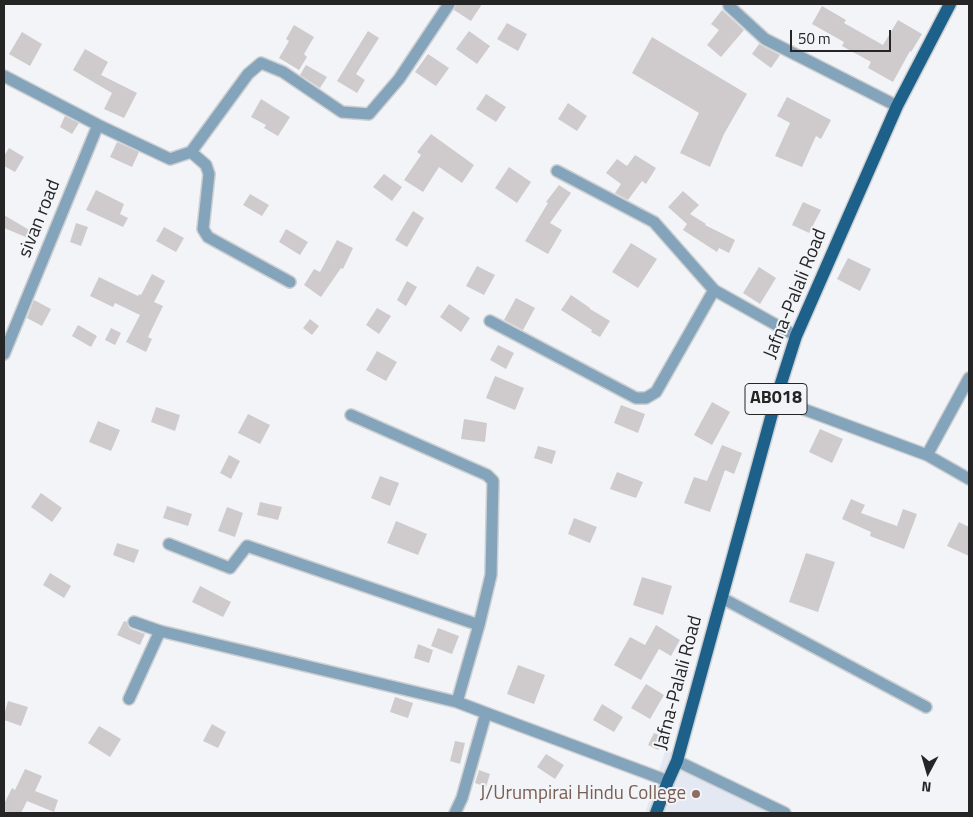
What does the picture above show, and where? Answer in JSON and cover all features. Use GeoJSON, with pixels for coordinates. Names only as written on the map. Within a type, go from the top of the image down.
{"type":"FeatureCollection","features":[{"type":"Feature","properties":{"kind":"main road","name":"Jafna-Palali Road"},"geometry":{"type":"LineString","coordinates":[[656,813],[677,762],[776,399],[796,336],[897,106],[950,4]]}},
{"type":"Feature","properties":{"kind":"street"},"geometry":{"type":"LineString","coordinates":[[4,76],[98,125],[170,159],[191,152],[248,74],[261,63],[283,72],[342,112],[369,114],[399,78],[449,4]]}},
{"type":"Feature","properties":{"kind":"street"},"geometry":{"type":"LineString","coordinates":[[729,4],[765,40],[897,106]]}},
{"type":"Feature","properties":{"kind":"street","name":"sivan road"},"geometry":{"type":"LineString","coordinates":[[4,354],[98,125]]}},
{"type":"Feature","properties":{"kind":"street"},"geometry":{"type":"LineString","coordinates":[[191,152],[206,166],[209,174],[203,229],[208,237],[290,282]]}},
{"type":"Feature","properties":{"kind":"street"},"geometry":{"type":"LineString","coordinates":[[556,171],[654,222],[714,290],[796,336]]}},
{"type":"Feature","properties":{"kind":"street"},"geometry":{"type":"LineString","coordinates":[[490,322],[636,398],[646,398],[656,392],[714,290]]}},
{"type":"Feature","properties":{"kind":"street"},"geometry":{"type":"LineString","coordinates":[[927,455],[969,378]]}},
{"type":"Feature","properties":{"kind":"street"},"geometry":{"type":"LineString","coordinates":[[776,399],[927,455],[969,479]]}},
{"type":"Feature","properties":{"kind":"street"},"geometry":{"type":"LineString","coordinates":[[351,415],[487,475],[493,481],[491,574],[457,702]]}},
{"type":"Feature","properties":{"kind":"street"},"geometry":{"type":"LineString","coordinates":[[169,544],[230,568],[247,546],[479,625]]}},
{"type":"Feature","properties":{"kind":"street"},"geometry":{"type":"LineString","coordinates":[[722,598],[926,707]]}},
{"type":"Feature","properties":{"kind":"street"},"geometry":{"type":"LineString","coordinates":[[134,622],[160,631],[457,702],[668,781]]}},
{"type":"Feature","properties":{"kind":"street"},"geometry":{"type":"LineString","coordinates":[[129,699],[160,631]]}},
{"type":"Feature","properties":{"kind":"street"},"geometry":{"type":"LineString","coordinates":[[456,813],[486,713]]}},
{"type":"Feature","properties":{"kind":"street"},"geometry":{"type":"LineString","coordinates":[[677,762],[785,813]]}},
{"type":"Feature","properties":{"kind":"shaded area","name":"J/Urumpirai Hindu College"},"geometry":{"type":"Polygon","coordinates":[[[666,749],[772,813],[645,813],[666,749]]]}},
{"type":"Feature","properties":{"kind":"building"},"geometry":{"type":"Polygon","coordinates":[[[456,4],[482,4],[471,21],[454,10],[456,4]]]}},
{"type":"Feature","properties":{"kind":"building"},"geometry":{"type":"Polygon","coordinates":[[[822,6],[846,20],[844,23],[883,45],[898,20],[922,34],[893,82],[868,68],[871,62],[842,46],[844,42],[812,24],[822,6]]]}},
{"type":"Feature","properties":{"kind":"building"},"geometry":{"type":"Polygon","coordinates":[[[722,10],[744,30],[721,57],[707,45],[719,30],[711,24],[722,10]]]}},
{"type":"Feature","properties":{"kind":"building"},"geometry":{"type":"Polygon","coordinates":[[[507,23],[527,34],[518,51],[497,39],[507,23]]]}},
{"type":"Feature","properties":{"kind":"building"},"geometry":{"type":"Polygon","coordinates":[[[294,25],[314,37],[304,54],[307,57],[299,70],[279,58],[289,41],[286,39],[294,25]]]}},
{"type":"Feature","properties":{"kind":"building"},"geometry":{"type":"Polygon","coordinates":[[[368,31],[379,38],[356,74],[365,80],[357,93],[337,81],[368,31]]]}},
{"type":"Feature","properties":{"kind":"building"},"geometry":{"type":"Polygon","coordinates":[[[469,31],[490,46],[477,64],[456,49],[469,31]]]}},
{"type":"Feature","properties":{"kind":"building"},"geometry":{"type":"Polygon","coordinates":[[[22,32],[42,44],[30,66],[9,54],[22,32]]]}},
{"type":"Feature","properties":{"kind":"building"},"geometry":{"type":"Polygon","coordinates":[[[652,37],[747,94],[724,134],[710,167],[680,153],[699,113],[632,73],[652,37]]]}},
{"type":"Feature","properties":{"kind":"building"},"geometry":{"type":"Polygon","coordinates":[[[759,44],[780,55],[771,68],[752,54],[759,44]]]}},
{"type":"Feature","properties":{"kind":"building"},"geometry":{"type":"Polygon","coordinates":[[[85,49],[108,62],[101,75],[137,93],[124,118],[104,109],[112,93],[73,70],[85,49]]]}},
{"type":"Feature","properties":{"kind":"building"},"geometry":{"type":"Polygon","coordinates":[[[428,54],[449,68],[436,86],[415,72],[428,54]]]}},
{"type":"Feature","properties":{"kind":"building"},"geometry":{"type":"Polygon","coordinates":[[[306,65],[327,77],[320,88],[300,75],[306,65]]]}},
{"type":"Feature","properties":{"kind":"building"},"geometry":{"type":"Polygon","coordinates":[[[486,94],[506,107],[496,122],[476,109],[486,94]]]}},
{"type":"Feature","properties":{"kind":"building"},"geometry":{"type":"Polygon","coordinates":[[[787,97],[831,120],[821,139],[816,136],[802,167],[775,156],[790,123],[777,116],[787,97]]]}},
{"type":"Feature","properties":{"kind":"building"},"geometry":{"type":"Polygon","coordinates":[[[261,99],[290,117],[278,136],[264,128],[266,125],[251,117],[261,99]]]}},
{"type":"Feature","properties":{"kind":"building"},"geometry":{"type":"Polygon","coordinates":[[[568,103],[587,116],[577,131],[558,119],[568,103]]]}},
{"type":"Feature","properties":{"kind":"building"},"geometry":{"type":"Polygon","coordinates":[[[65,116],[79,123],[72,134],[60,127],[65,116]]]}},
{"type":"Feature","properties":{"kind":"building"},"geometry":{"type":"Polygon","coordinates":[[[431,134],[474,165],[462,183],[439,167],[423,192],[404,180],[421,155],[417,152],[431,134]]]}},
{"type":"Feature","properties":{"kind":"building"},"geometry":{"type":"Polygon","coordinates":[[[117,142],[139,152],[132,167],[110,157],[117,142]]]}},
{"type":"Feature","properties":{"kind":"building"},"geometry":{"type":"Polygon","coordinates":[[[9,148],[24,157],[15,172],[4,166],[4,156],[9,148]]]}},
{"type":"Feature","properties":{"kind":"building"},"geometry":{"type":"Polygon","coordinates":[[[635,155],[656,168],[646,184],[642,181],[628,200],[615,193],[621,184],[606,173],[617,159],[627,166],[635,155]]]}},
{"type":"Feature","properties":{"kind":"building"},"geometry":{"type":"Polygon","coordinates":[[[509,167],[531,182],[517,203],[495,188],[509,167]]]}},
{"type":"Feature","properties":{"kind":"building"},"geometry":{"type":"Polygon","coordinates":[[[384,174],[402,187],[392,201],[373,187],[384,174]]]}},
{"type":"Feature","properties":{"kind":"building"},"geometry":{"type":"Polygon","coordinates":[[[559,185],[571,193],[550,223],[562,230],[548,254],[525,241],[548,203],[546,202],[559,185]]]}},
{"type":"Feature","properties":{"kind":"building"},"geometry":{"type":"Polygon","coordinates":[[[96,190],[124,204],[120,214],[128,218],[123,227],[86,210],[96,190]]]}},
{"type":"Feature","properties":{"kind":"building"},"geometry":{"type":"Polygon","coordinates":[[[683,191],[699,205],[690,214],[705,225],[735,240],[729,253],[719,248],[717,252],[683,230],[687,224],[668,207],[683,191]]]}},
{"type":"Feature","properties":{"kind":"building"},"geometry":{"type":"Polygon","coordinates":[[[250,194],[269,205],[262,216],[243,205],[250,194]]]}},
{"type":"Feature","properties":{"kind":"building"},"geometry":{"type":"Polygon","coordinates":[[[803,202],[821,210],[809,233],[792,225],[803,202]]]}},
{"type":"Feature","properties":{"kind":"building"},"geometry":{"type":"Polygon","coordinates":[[[413,211],[424,218],[407,247],[395,240],[413,211]]]}},
{"type":"Feature","properties":{"kind":"building"},"geometry":{"type":"Polygon","coordinates":[[[4,215],[36,234],[33,240],[4,228],[4,215]]]}},
{"type":"Feature","properties":{"kind":"building"},"geometry":{"type":"Polygon","coordinates":[[[76,223],[88,227],[81,246],[70,242],[76,223]]]}},
{"type":"Feature","properties":{"kind":"building"},"geometry":{"type":"Polygon","coordinates":[[[164,227],[184,238],[176,252],[156,241],[164,227]]]}},
{"type":"Feature","properties":{"kind":"building"},"geometry":{"type":"Polygon","coordinates":[[[286,229],[308,242],[300,255],[279,242],[286,229]]]}},
{"type":"Feature","properties":{"kind":"building"},"geometry":{"type":"Polygon","coordinates":[[[337,240],[353,248],[343,269],[341,268],[321,297],[304,285],[314,269],[320,272],[337,240]]]}},
{"type":"Feature","properties":{"kind":"building"},"geometry":{"type":"Polygon","coordinates":[[[631,243],[657,259],[638,288],[612,272],[631,243]]]}},
{"type":"Feature","properties":{"kind":"building"},"geometry":{"type":"Polygon","coordinates":[[[848,258],[871,269],[860,291],[837,279],[848,258]]]}},
{"type":"Feature","properties":{"kind":"building"},"geometry":{"type":"Polygon","coordinates":[[[477,266],[495,275],[484,295],[466,286],[477,266]]]}},
{"type":"Feature","properties":{"kind":"building"},"geometry":{"type":"Polygon","coordinates":[[[759,267],[776,278],[760,304],[743,293],[759,267]]]}},
{"type":"Feature","properties":{"kind":"building"},"geometry":{"type":"Polygon","coordinates":[[[152,274],[165,281],[154,302],[163,306],[148,337],[152,339],[146,352],[126,342],[140,315],[115,303],[113,307],[90,296],[99,277],[138,296],[139,294],[141,295],[152,274]]]}},
{"type":"Feature","properties":{"kind":"building"},"geometry":{"type":"Polygon","coordinates":[[[407,281],[417,287],[406,306],[397,300],[407,281]]]}},
{"type":"Feature","properties":{"kind":"building"},"geometry":{"type":"Polygon","coordinates":[[[571,295],[610,321],[600,337],[561,310],[571,295]]]}},
{"type":"Feature","properties":{"kind":"building"},"geometry":{"type":"Polygon","coordinates":[[[516,298],[535,308],[523,330],[504,320],[516,298]]]}},
{"type":"Feature","properties":{"kind":"building"},"geometry":{"type":"Polygon","coordinates":[[[34,300],[51,309],[42,326],[27,318],[34,300]]]}},
{"type":"Feature","properties":{"kind":"building"},"geometry":{"type":"Polygon","coordinates":[[[449,304],[470,318],[461,332],[440,317],[449,304]]]}},
{"type":"Feature","properties":{"kind":"building"},"geometry":{"type":"Polygon","coordinates":[[[377,308],[391,316],[379,334],[366,325],[377,308]]]}},
{"type":"Feature","properties":{"kind":"building"},"geometry":{"type":"Polygon","coordinates":[[[310,319],[319,326],[312,335],[303,328],[310,319]]]}},
{"type":"Feature","properties":{"kind":"building"},"geometry":{"type":"Polygon","coordinates":[[[78,325],[97,336],[91,347],[72,336],[78,325]]]}},
{"type":"Feature","properties":{"kind":"building"},"geometry":{"type":"Polygon","coordinates":[[[111,328],[121,333],[115,345],[105,340],[111,328]]]}},
{"type":"Feature","properties":{"kind":"building"},"geometry":{"type":"Polygon","coordinates":[[[498,345],[514,353],[506,369],[490,360],[498,345]]]}},
{"type":"Feature","properties":{"kind":"building"},"geometry":{"type":"Polygon","coordinates":[[[377,351],[397,362],[386,381],[366,370],[377,351]]]}},
{"type":"Feature","properties":{"kind":"building"},"geometry":{"type":"Polygon","coordinates":[[[495,376],[524,388],[515,410],[486,398],[495,376]]]}},
{"type":"Feature","properties":{"kind":"building"},"geometry":{"type":"Polygon","coordinates":[[[712,402],[730,412],[712,445],[694,435],[712,402]]]}},
{"type":"Feature","properties":{"kind":"building"},"geometry":{"type":"Polygon","coordinates":[[[621,405],[645,414],[638,433],[614,423],[621,405]]]}},
{"type":"Feature","properties":{"kind":"building"},"geometry":{"type":"Polygon","coordinates":[[[156,407],[180,415],[175,431],[151,422],[156,407]]]}},
{"type":"Feature","properties":{"kind":"building"},"geometry":{"type":"Polygon","coordinates":[[[248,414],[270,425],[260,444],[238,433],[248,414]]]}},
{"type":"Feature","properties":{"kind":"building"},"geometry":{"type":"Polygon","coordinates":[[[464,419],[487,423],[485,442],[461,439],[464,419]]]}},
{"type":"Feature","properties":{"kind":"building"},"geometry":{"type":"Polygon","coordinates":[[[98,421],[120,430],[111,451],[89,442],[98,421]]]}},
{"type":"Feature","properties":{"kind":"building"},"geometry":{"type":"Polygon","coordinates":[[[820,429],[843,439],[832,463],[809,452],[820,429]]]}},
{"type":"Feature","properties":{"kind":"building"},"geometry":{"type":"Polygon","coordinates":[[[722,445],[742,453],[734,474],[725,470],[710,512],[684,503],[694,477],[707,481],[722,445]]]}},
{"type":"Feature","properties":{"kind":"building"},"geometry":{"type":"Polygon","coordinates":[[[538,446],[556,451],[552,464],[534,458],[538,446]]]}},
{"type":"Feature","properties":{"kind":"building"},"geometry":{"type":"Polygon","coordinates":[[[229,455],[240,461],[231,479],[220,473],[229,455]]]}},
{"type":"Feature","properties":{"kind":"building"},"geometry":{"type":"Polygon","coordinates":[[[617,472],[643,482],[636,498],[610,489],[617,472]]]}},
{"type":"Feature","properties":{"kind":"building"},"geometry":{"type":"Polygon","coordinates":[[[380,476],[399,483],[390,506],[371,498],[380,476]]]}},
{"type":"Feature","properties":{"kind":"building"},"geometry":{"type":"Polygon","coordinates":[[[41,493],[62,508],[52,522],[31,507],[41,493]]]}},
{"type":"Feature","properties":{"kind":"building"},"geometry":{"type":"Polygon","coordinates":[[[851,499],[865,505],[861,513],[897,526],[903,509],[917,514],[904,549],[870,536],[871,532],[842,519],[851,499]]]}},
{"type":"Feature","properties":{"kind":"building"},"geometry":{"type":"Polygon","coordinates":[[[260,502],[282,507],[278,520],[257,515],[260,502]]]}},
{"type":"Feature","properties":{"kind":"building"},"geometry":{"type":"Polygon","coordinates":[[[167,506],[192,514],[188,526],[163,518],[167,506]]]}},
{"type":"Feature","properties":{"kind":"building"},"geometry":{"type":"Polygon","coordinates":[[[227,507],[243,513],[235,537],[218,531],[227,507]]]}},
{"type":"Feature","properties":{"kind":"building"},"geometry":{"type":"Polygon","coordinates":[[[574,518],[597,527],[590,543],[568,534],[574,518]]]}},
{"type":"Feature","properties":{"kind":"building"},"geometry":{"type":"Polygon","coordinates":[[[396,521],[427,534],[418,555],[387,543],[396,521]]]}},
{"type":"Feature","properties":{"kind":"building"},"geometry":{"type":"Polygon","coordinates":[[[959,522],[969,527],[969,556],[947,546],[959,522]]]}},
{"type":"Feature","properties":{"kind":"building"},"geometry":{"type":"Polygon","coordinates":[[[117,543],[139,550],[134,563],[113,555],[117,543]]]}},
{"type":"Feature","properties":{"kind":"building"},"geometry":{"type":"Polygon","coordinates":[[[806,553],[835,562],[818,612],[789,602],[806,553]]]}},
{"type":"Feature","properties":{"kind":"building"},"geometry":{"type":"Polygon","coordinates":[[[50,573],[71,586],[64,598],[43,585],[50,573]]]}},
{"type":"Feature","properties":{"kind":"building"},"geometry":{"type":"Polygon","coordinates":[[[642,577],[672,586],[663,615],[633,605],[642,577]]]}},
{"type":"Feature","properties":{"kind":"building"},"geometry":{"type":"Polygon","coordinates":[[[200,586],[231,602],[223,617],[192,602],[200,586]]]}},
{"type":"Feature","properties":{"kind":"building"},"geometry":{"type":"Polygon","coordinates":[[[124,621],[127,622],[131,629],[145,634],[140,645],[117,635],[124,621]]]}},
{"type":"Feature","properties":{"kind":"building"},"geometry":{"type":"Polygon","coordinates":[[[656,625],[680,640],[671,656],[659,649],[641,680],[614,665],[630,637],[645,645],[656,625]]]}},
{"type":"Feature","properties":{"kind":"building"},"geometry":{"type":"Polygon","coordinates":[[[438,628],[459,636],[452,654],[431,646],[438,628]]]}},
{"type":"Feature","properties":{"kind":"building"},"geometry":{"type":"Polygon","coordinates":[[[418,644],[433,650],[429,663],[414,658],[418,644]]]}},
{"type":"Feature","properties":{"kind":"building"},"geometry":{"type":"Polygon","coordinates":[[[518,665],[545,675],[534,704],[507,694],[518,665]]]}},
{"type":"Feature","properties":{"kind":"building"},"geometry":{"type":"Polygon","coordinates":[[[646,684],[664,695],[650,719],[631,708],[646,684]]]}},
{"type":"Feature","properties":{"kind":"building"},"geometry":{"type":"Polygon","coordinates":[[[395,697],[413,703],[408,718],[390,712],[395,697]]]}},
{"type":"Feature","properties":{"kind":"building"},"geometry":{"type":"Polygon","coordinates":[[[8,701],[28,707],[21,726],[4,720],[8,701]]]}},
{"type":"Feature","properties":{"kind":"building"},"geometry":{"type":"Polygon","coordinates":[[[602,704],[623,717],[614,732],[593,720],[602,704]]]}},
{"type":"Feature","properties":{"kind":"building"},"geometry":{"type":"Polygon","coordinates":[[[212,724],[226,732],[218,748],[203,741],[212,724]]]}},
{"type":"Feature","properties":{"kind":"building"},"geometry":{"type":"Polygon","coordinates":[[[99,726],[121,739],[110,757],[88,743],[99,726]]]}},
{"type":"Feature","properties":{"kind":"building"},"geometry":{"type":"Polygon","coordinates":[[[654,733],[664,737],[658,750],[648,745],[654,733]]]}},
{"type":"Feature","properties":{"kind":"building"},"geometry":{"type":"Polygon","coordinates":[[[455,741],[465,743],[460,764],[450,761],[455,741]]]}},
{"type":"Feature","properties":{"kind":"building"},"geometry":{"type":"Polygon","coordinates":[[[546,754],[564,765],[555,779],[537,767],[546,754]]]}},
{"type":"Feature","properties":{"kind":"building"},"geometry":{"type":"Polygon","coordinates":[[[25,769],[42,776],[35,791],[58,800],[54,812],[27,801],[21,813],[4,811],[4,804],[12,788],[15,790],[25,769]]]}},
{"type":"Feature","properties":{"kind":"building"},"geometry":{"type":"Polygon","coordinates":[[[479,770],[490,774],[486,787],[475,783],[479,770]]]}},
{"type":"Feature","properties":{"kind":"place","name":"J/Urumpirai Hindu College"},"geometry":{"type":"Point","coordinates":[696,794]}}]}
